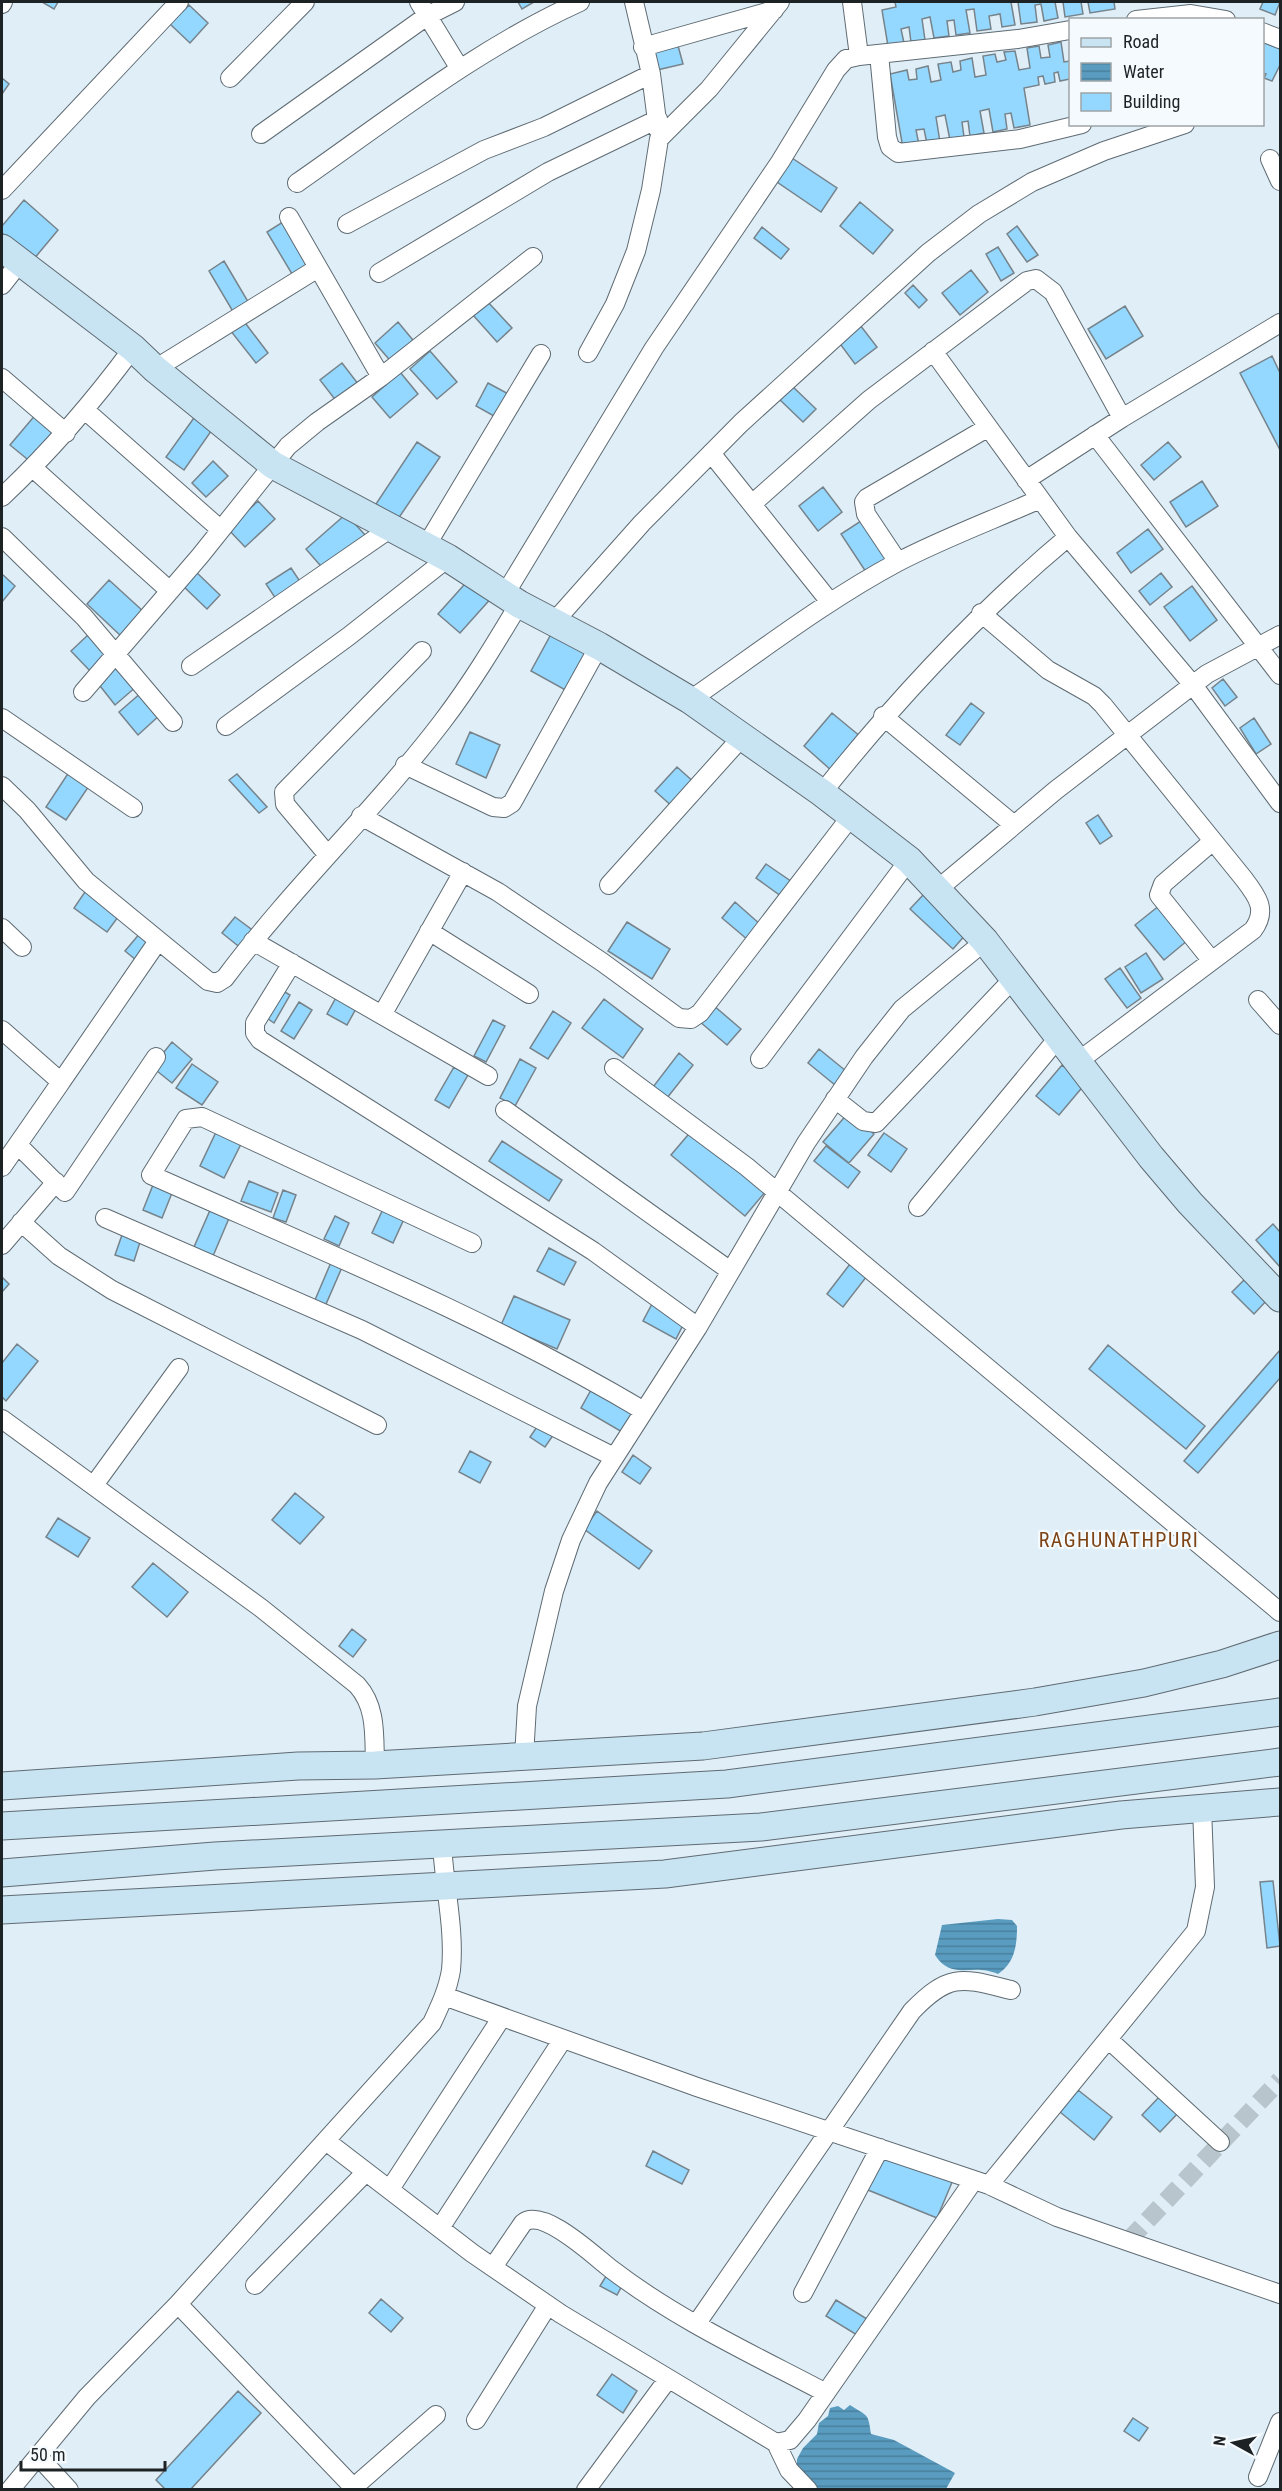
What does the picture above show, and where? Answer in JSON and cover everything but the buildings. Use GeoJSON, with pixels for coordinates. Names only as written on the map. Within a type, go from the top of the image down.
{"type":"FeatureCollection","features":[{"type":"Feature","properties":{"kind":"street"},"geometry":{"type":"LineString","coordinates":[[2,190],[179,2]]}},
{"type":"Feature","properties":{"kind":"street"},"geometry":{"type":"LineString","coordinates":[[230,78],[305,2]]}},
{"type":"Feature","properties":{"kind":"street"},"geometry":{"type":"LineString","coordinates":[[261,134],[423,9],[455,2]]}},
{"type":"Feature","properties":{"kind":"street"},"geometry":{"type":"LineString","coordinates":[[297,183],[460,69],[539,20],[580,2]]}},
{"type":"Feature","properties":{"kind":"street"},"geometry":{"type":"LineString","coordinates":[[588,353],[615,304],[636,251],[651,190],[659,138],[651,74],[634,2]]}},
{"type":"Feature","properties":{"kind":"street"},"geometry":{"type":"LineString","coordinates":[[852,2],[859,56]]}},
{"type":"Feature","properties":{"kind":"street"},"geometry":{"type":"LineString","coordinates":[[643,46],[777,6]]}},
{"type":"Feature","properties":{"kind":"street"},"geometry":{"type":"LineString","coordinates":[[659,138],[709,89],[777,6]]}},
{"type":"Feature","properties":{"kind":"street"},"geometry":{"type":"LineString","coordinates":[[423,9],[460,69]]}},
{"type":"Feature","properties":{"kind":"street"},"geometry":{"type":"LineString","coordinates":[[1156,18],[1191,14],[1214,18]]}},
{"type":"Feature","properties":{"kind":"street"},"geometry":{"type":"LineString","coordinates":[[2,786],[27,810],[86,882],[208,981],[217,983],[225,978],[253,941],[440,724],[472,682],[512,599],[654,348],[780,162],[836,70],[846,59],[859,56],[1018,39],[1069,30]]}},
{"type":"Feature","properties":{"kind":"street"},"geometry":{"type":"LineString","coordinates":[[1264,32],[1281,39]]}},
{"type":"Feature","properties":{"kind":"street"},"geometry":{"type":"LineString","coordinates":[[879,54],[887,137],[890,147],[898,153],[1020,140],[1074,126]]}},
{"type":"Feature","properties":{"kind":"street"},"geometry":{"type":"LineString","coordinates":[[347,224],[484,150],[544,127],[651,74]]}},
{"type":"Feature","properties":{"kind":"street"},"geometry":{"type":"LineString","coordinates":[[379,273],[548,172],[658,119]]}},
{"type":"Feature","properties":{"kind":"street"},"geometry":{"type":"LineString","coordinates":[[554,622],[642,523],[711,453],[928,253],[980,214],[1032,182],[1104,150],[1179,126]]}},
{"type":"Feature","properties":{"kind":"street"},"geometry":{"type":"LineString","coordinates":[[1270,159],[1281,181]]}},
{"type":"Feature","properties":{"kind":"street"},"geometry":{"type":"LineString","coordinates":[[289,217],[381,377]]}},
{"type":"Feature","properties":{"kind":"street"},"geometry":{"type":"LineString","coordinates":[[2,285],[11,255],[133,348],[154,369],[273,465],[437,552],[512,599],[599,646],[690,700],[822,793],[909,860],[985,941],[1076,1063],[1190,1203],[1281,1298]]}},
{"type":"Feature","properties":{"kind":"street"},"geometry":{"type":"LineString","coordinates":[[83,692],[170,591],[273,465],[303,433],[381,377],[533,257]]}},
{"type":"Feature","properties":{"kind":"street"},"geometry":{"type":"LineString","coordinates":[[154,369],[318,268]]}},
{"type":"Feature","properties":{"kind":"street"},"geometry":{"type":"LineString","coordinates":[[752,504],[816,444],[933,351],[1027,281],[1036,279],[1053,292],[1122,418]]}},
{"type":"Feature","properties":{"kind":"street"},"geometry":{"type":"LineString","coordinates":[[1026,480],[1122,418],[1281,323]]}},
{"type":"Feature","properties":{"kind":"street"},"geometry":{"type":"LineString","coordinates":[[2,497],[33,468],[86,411],[133,348]]}},
{"type":"Feature","properties":{"kind":"street"},"geometry":{"type":"LineString","coordinates":[[933,351],[1068,537],[1193,685],[1281,803]]}},
{"type":"Feature","properties":{"kind":"street"},"geometry":{"type":"LineString","coordinates":[[226,726],[349,636],[437,552],[541,354]]}},
{"type":"Feature","properties":{"kind":"street"},"geometry":{"type":"LineString","coordinates":[[2,378],[66,433]]}},
{"type":"Feature","properties":{"kind":"street"},"geometry":{"type":"LineString","coordinates":[[86,411],[220,530]]}},
{"type":"Feature","properties":{"kind":"street"},"geometry":{"type":"LineString","coordinates":[[898,562],[866,514],[864,502],[867,498],[987,428]]}},
{"type":"Feature","properties":{"kind":"street"},"geometry":{"type":"LineString","coordinates":[[1095,435],[1281,675]]}},
{"type":"Feature","properties":{"kind":"street"},"geometry":{"type":"LineString","coordinates":[[711,453],[830,602]]}},
{"type":"Feature","properties":{"kind":"street"},"geometry":{"type":"LineString","coordinates":[[33,468],[170,591]]}},
{"type":"Feature","properties":{"kind":"street"},"geometry":{"type":"LineString","coordinates":[[690,700],[830,602],[898,562],[1040,499]]}},
{"type":"Feature","properties":{"kind":"street"},"geometry":{"type":"LineString","coordinates":[[191,666],[391,528]]}},
{"type":"Feature","properties":{"kind":"street"},"geometry":{"type":"LineString","coordinates":[[2,537],[116,652],[173,722]]}},
{"type":"Feature","properties":{"kind":"street"},"geometry":{"type":"LineString","coordinates":[[822,793],[884,716],[981,613],[1068,537]]}},
{"type":"Feature","properties":{"kind":"street"},"geometry":{"type":"LineString","coordinates":[[981,613],[1048,670],[1094,696],[1256,894],[1261,912],[1253,930],[1076,1063]]}},
{"type":"Feature","properties":{"kind":"street"},"geometry":{"type":"LineString","coordinates":[[938,889],[1014,825],[1207,674],[1281,635]]}},
{"type":"Feature","properties":{"kind":"street"},"geometry":{"type":"LineString","coordinates":[[405,765],[493,807],[504,808],[512,803],[599,646]]}},
{"type":"Feature","properties":{"kind":"street"},"geometry":{"type":"LineString","coordinates":[[327,854],[285,804],[284,792],[422,651]]}},
{"type":"Feature","properties":{"kind":"street"},"geometry":{"type":"LineString","coordinates":[[884,716],[1014,825]]}},
{"type":"Feature","properties":{"kind":"street"},"geometry":{"type":"LineString","coordinates":[[2,718],[134,808]]}},
{"type":"Feature","properties":{"kind":"street"},"geometry":{"type":"LineString","coordinates":[[609,885],[742,737]]}},
{"type":"Feature","properties":{"kind":"street"},"geometry":{"type":"LineString","coordinates":[[361,816],[463,872],[540,919],[679,1018],[691,1019],[700,1013],[852,815]]}},
{"type":"Feature","properties":{"kind":"street"},"geometry":{"type":"LineString","coordinates":[[1212,961],[1159,894],[1163,884],[1214,841]]}},
{"type":"Feature","properties":{"kind":"street"},"geometry":{"type":"LineString","coordinates":[[760,1059],[909,860]]}},
{"type":"Feature","properties":{"kind":"street"},"geometry":{"type":"LineString","coordinates":[[381,1015],[463,872]]}},
{"type":"Feature","properties":{"kind":"street"},"geometry":{"type":"LineString","coordinates":[[2,928],[22,947]]}},
{"type":"Feature","properties":{"kind":"street"},"geometry":{"type":"LineString","coordinates":[[429,931],[529,994]]}},
{"type":"Feature","properties":{"kind":"street"},"geometry":{"type":"LineString","coordinates":[[2,1167],[158,941]]}},
{"type":"Feature","properties":{"kind":"street"},"geometry":{"type":"LineString","coordinates":[[253,941],[488,1076]]}},
{"type":"Feature","properties":{"kind":"street"},"geometry":{"type":"LineString","coordinates":[[524,1757],[527,1706],[554,1591],[571,1540],[598,1483],[698,1327],[729,1270],[776,1193],[864,1057],[902,1009],[985,941]]}},
{"type":"Feature","properties":{"kind":"street"},"geometry":{"type":"LineString","coordinates":[[292,963],[255,1023],[255,1033],[260,1040],[593,1251],[698,1327]]}},
{"type":"Feature","properties":{"kind":"street"},"geometry":{"type":"LineString","coordinates":[[836,1099],[862,1121],[876,1123],[1013,979]]}},
{"type":"Feature","properties":{"kind":"street"},"geometry":{"type":"LineString","coordinates":[[1258,1000],[1281,1025]]}},
{"type":"Feature","properties":{"kind":"street"},"geometry":{"type":"LineString","coordinates":[[918,1207],[1058,1038]]}},
{"type":"Feature","properties":{"kind":"street"},"geometry":{"type":"LineString","coordinates":[[5,1040],[61,1082]]}},
{"type":"Feature","properties":{"kind":"street"},"geometry":{"type":"LineString","coordinates":[[2,1245],[21,1222],[64,1191],[156,1057]]}},
{"type":"Feature","properties":{"kind":"street"},"geometry":{"type":"LineString","coordinates":[[614,1068],[747,1167],[1281,1612]]}},
{"type":"Feature","properties":{"kind":"street"},"geometry":{"type":"LineString","coordinates":[[505,1110],[729,1270]]}},
{"type":"Feature","properties":{"kind":"street"},"geometry":{"type":"LineString","coordinates":[[472,1244],[202,1118],[186,1119],[151,1175],[422,1297],[581,1374],[644,1411]]}},
{"type":"Feature","properties":{"kind":"street"},"geometry":{"type":"LineString","coordinates":[[18,1145],[64,1191]]}},
{"type":"Feature","properties":{"kind":"street"},"geometry":{"type":"LineString","coordinates":[[105,1218],[362,1330],[614,1457]]}},
{"type":"Feature","properties":{"kind":"street"},"geometry":{"type":"LineString","coordinates":[[21,1222],[51,1250],[112,1290],[377,1425]]}},
{"type":"Feature","properties":{"kind":"street"},"geometry":{"type":"LineString","coordinates":[[94,1485],[179,1368]]}},
{"type":"Feature","properties":{"kind":"street"},"geometry":{"type":"LineString","coordinates":[[2,1419],[261,1608],[357,1685],[367,1696],[373,1713],[375,1765]]}},
{"type":"Feature","properties":{"kind":"street"},"geometry":{"type":"LineString","coordinates":[[2,1786],[298,1766],[375,1765],[703,1746],[1035,1702],[1174,1677],[1281,1646]]}},
{"type":"Feature","properties":{"kind":"street"},"geometry":{"type":"LineString","coordinates":[[2,1826],[727,1784],[1281,1712]]}},
{"type":"Feature","properties":{"kind":"street"},"geometry":{"type":"LineString","coordinates":[[2,1873],[215,1856],[761,1827],[1281,1762]]}},
{"type":"Feature","properties":{"kind":"street"},"geometry":{"type":"LineString","coordinates":[[2,1910],[444,1884],[665,1874],[1121,1815],[1281,1802]]}},
{"type":"Feature","properties":{"kind":"street"},"geometry":{"type":"LineString","coordinates":[[776,2443],[789,2440],[796,2435],[981,2183],[1108,2039],[1196,1931],[1205,1887],[1202,1808]]}},
{"type":"Feature","properties":{"kind":"street"},"geometry":{"type":"LineString","coordinates":[[10,2490],[87,2397],[178,2304],[432,2023],[444,1996],[452,1949],[444,1884],[442,1844]]}},
{"type":"Feature","properties":{"kind":"street"},"geometry":{"type":"LineString","coordinates":[[698,2323],[912,2011],[933,1990],[962,1980],[1011,1990]]}},
{"type":"Feature","properties":{"kind":"street"},"geometry":{"type":"LineString","coordinates":[[444,1996],[981,2183],[1057,2217],[1281,2294]]}},
{"type":"Feature","properties":{"kind":"street"},"geometry":{"type":"LineString","coordinates":[[390,2190],[502,2017]]}},
{"type":"Feature","properties":{"kind":"street"},"geometry":{"type":"LineString","coordinates":[[440,2228],[563,2039]]}},
{"type":"Feature","properties":{"kind":"street"},"geometry":{"type":"LineString","coordinates":[[1108,2039],[1220,2142]]}},
{"type":"Feature","properties":{"kind":"street"},"geometry":{"type":"LineString","coordinates":[[326,2141],[440,2228],[548,2305],[776,2443],[789,2470],[808,2490]]}},
{"type":"Feature","properties":{"kind":"street"},"geometry":{"type":"LineString","coordinates":[[803,2293],[880,2148]]}},
{"type":"Feature","properties":{"kind":"street"},"geometry":{"type":"LineString","coordinates":[[255,2285],[366,2172]]}},
{"type":"Feature","properties":{"kind":"street"},"geometry":{"type":"LineString","coordinates":[[493,2267],[523,2223],[527,2219],[539,2219],[570,2238],[634,2286],[826,2393]]}},
{"type":"Feature","properties":{"kind":"street"},"geometry":{"type":"LineString","coordinates":[[178,2304],[355,2488],[436,2415]]}},
{"type":"Feature","properties":{"kind":"street"},"geometry":{"type":"LineString","coordinates":[[476,2420],[548,2305]]}},
{"type":"Feature","properties":{"kind":"street"},"geometry":{"type":"LineString","coordinates":[[586,2490],[668,2379]]}},
{"type":"Feature","properties":{"kind":"street"},"geometry":{"type":"LineString","coordinates":[[1258,2477],[1281,2422]]}},
{"type":"Feature","properties":{"kind":"street"},"geometry":{"type":"LineString","coordinates":[[38,2456],[69,2490]]}},
{"type":"Feature","properties":{"kind":"water"},"geometry":{"type":"Polygon","coordinates":[[[998,1919],[1012,1920],[1017,1926],[1014,1953],[1008,1965],[998,1974],[949,1968],[935,1955],[942,1925],[998,1919]]]}},
{"type":"Feature","properties":{"kind":"water"},"geometry":{"type":"Polygon","coordinates":[[[850,2405],[866,2416],[871,2434],[894,2440],[955,2473],[946,2489],[810,2490],[797,2468],[797,2459],[803,2448],[817,2434],[819,2423],[828,2416],[830,2408],[838,2406],[844,2410],[850,2405]]]}},
{"type":"Feature","properties":{"kind":"tunnel"},"geometry":{"type":"LineString","coordinates":[[1129,2240],[1280,2080]]}},
{"type":"Feature","properties":{"kind":"district","name":"RAGHUNATHPURI"},"geometry":{"type":"Point","coordinates":[1119,1540]}}]}
